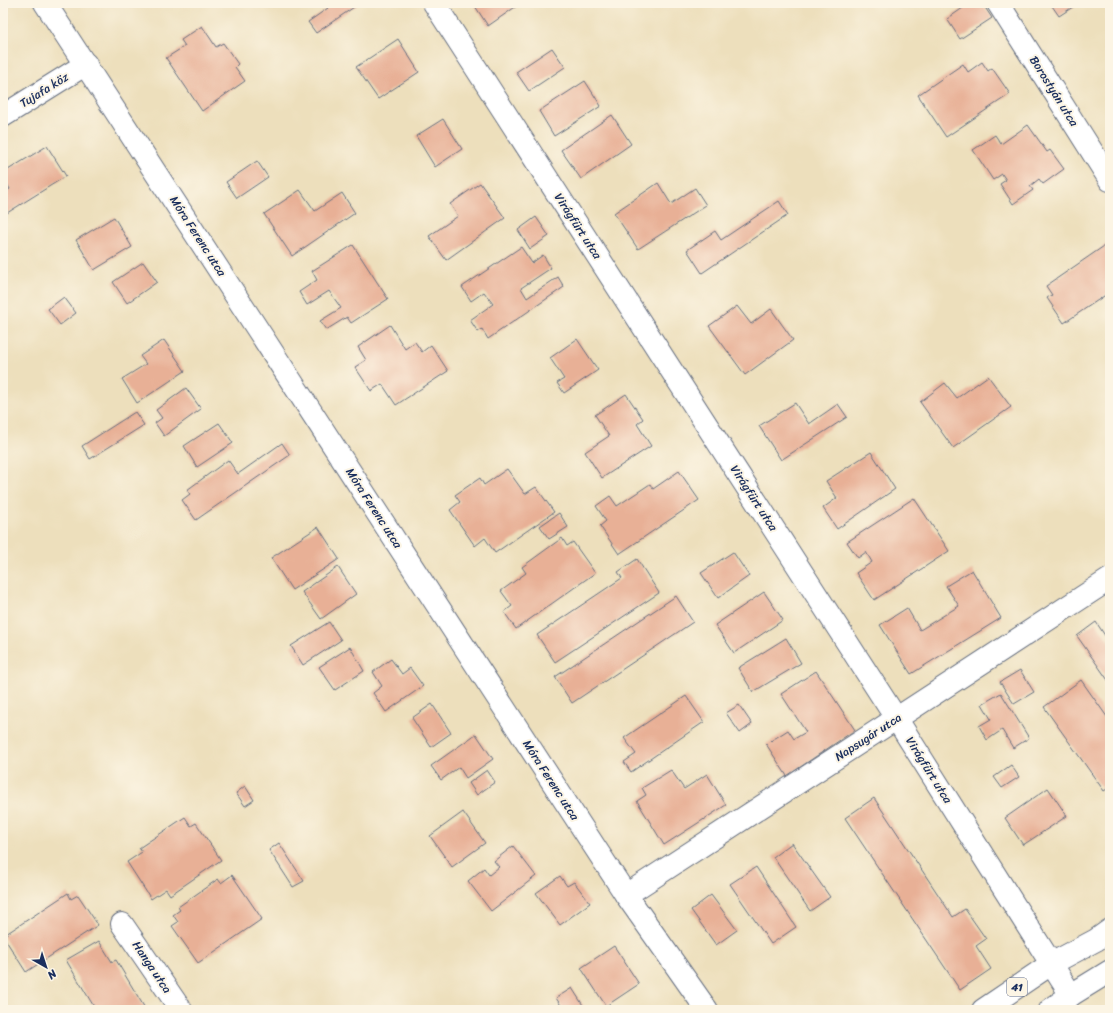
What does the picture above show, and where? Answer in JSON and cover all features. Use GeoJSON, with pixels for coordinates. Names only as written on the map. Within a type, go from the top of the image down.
{"type":"FeatureCollection","features":[{"type":"Feature","properties":{"kind":"street","name":"Móra Ferenc utca"},"geometry":{"type":"LineString","coordinates":[[46,3],[626,895],[707,1010]]}},
{"type":"Feature","properties":{"kind":"street","name":"Virágfürt utca"},"geometry":{"type":"LineString","coordinates":[[434,3],[896,718],[1071,995]]}},
{"type":"Feature","properties":{"kind":"street","name":"Borostyán utca"},"geometry":{"type":"LineString","coordinates":[[998,3],[1110,180]]}},
{"type":"Feature","properties":{"kind":"street","name":"Tujafa köz"},"geometry":{"type":"LineString","coordinates":[[3,116],[86,64]]}},
{"type":"Feature","properties":{"kind":"street","name":"Napsugár utca"},"geometry":{"type":"LineString","coordinates":[[626,895],[1110,579]]}},
{"type":"Feature","properties":{"kind":"street","name":"Hanga utca"},"geometry":{"type":"LineString","coordinates":[[122,924],[181,1010]]}},
{"type":"Feature","properties":{"kind":"street","name":"41"},"geometry":{"type":"LineString","coordinates":[[983,1010],[1052,964],[1096,940],[1110,930]]}},
{"type":"Feature","properties":{"kind":"street"},"geometry":{"type":"LineString","coordinates":[[1050,1010],[1110,971]]}},
{"type":"Feature","properties":{"kind":"path"},"geometry":{"type":"LineString","coordinates":[[1104,1010],[1110,1006]]}},
{"type":"Feature","properties":{"kind":"building"},"geometry":{"type":"Polygon","coordinates":[[[324,3],[360,3],[316,33],[308,22],[328,8],[324,3]]]}},
{"type":"Feature","properties":{"kind":"building"},"geometry":{"type":"Polygon","coordinates":[[[473,3],[521,3],[488,26],[473,3]]]}},
{"type":"Feature","properties":{"kind":"building"},"geometry":{"type":"Polygon","coordinates":[[[970,3],[982,3],[992,18],[960,39],[947,19],[970,3]]]}},
{"type":"Feature","properties":{"kind":"building"},"geometry":{"type":"Polygon","coordinates":[[[1050,3],[1079,3],[1059,16],[1050,3]]]}},
{"type":"Feature","properties":{"kind":"building"},"geometry":{"type":"Polygon","coordinates":[[[202,26],[216,47],[223,43],[238,64],[235,67],[245,81],[202,111],[166,58],[185,46],[181,40],[202,26]]]}},
{"type":"Feature","properties":{"kind":"building"},"geometry":{"type":"Polygon","coordinates":[[[398,39],[419,72],[378,99],[356,67],[398,39]]]}},
{"type":"Feature","properties":{"kind":"building"},"geometry":{"type":"Polygon","coordinates":[[[552,48],[565,67],[529,91],[516,72],[552,48]]]}},
{"type":"Feature","properties":{"kind":"building"},"geometry":{"type":"Polygon","coordinates":[[[982,62],[988,71],[992,68],[1010,94],[946,137],[918,95],[963,64],[968,72],[982,62]]]}},
{"type":"Feature","properties":{"kind":"building"},"geometry":{"type":"Polygon","coordinates":[[[585,81],[601,106],[554,136],[539,111],[585,81]]]}},
{"type":"Feature","properties":{"kind":"building"},"geometry":{"type":"Polygon","coordinates":[[[612,115],[631,144],[581,179],[561,150],[612,115]]]}},
{"type":"Feature","properties":{"kind":"building"},"geometry":{"type":"Polygon","coordinates":[[[443,119],[462,149],[435,167],[416,136],[443,119]]]}},
{"type":"Feature","properties":{"kind":"building"},"geometry":{"type":"Polygon","coordinates":[[[1028,125],[1047,152],[1050,150],[1064,169],[1043,184],[1039,179],[1030,186],[1033,190],[1013,204],[1000,184],[1006,180],[1002,174],[993,180],[973,150],[995,135],[1001,144],[1028,125]]]}},
{"type":"Feature","properties":{"kind":"building"},"geometry":{"type":"Polygon","coordinates":[[[47,146],[66,176],[7,213],[3,206],[3,193],[10,189],[3,177],[3,173],[47,146]]]}},
{"type":"Feature","properties":{"kind":"building"},"geometry":{"type":"Polygon","coordinates":[[[257,161],[268,177],[237,198],[226,182],[257,161]]]}},
{"type":"Feature","properties":{"kind":"building"},"geometry":{"type":"Polygon","coordinates":[[[480,183],[505,218],[446,260],[429,236],[458,216],[450,204],[480,183]]]}},
{"type":"Feature","properties":{"kind":"building"},"geometry":{"type":"Polygon","coordinates":[[[658,183],[671,204],[695,188],[706,205],[638,249],[614,213],[658,183]]]}},
{"type":"Feature","properties":{"kind":"building"},"geometry":{"type":"Polygon","coordinates":[[[300,190],[315,211],[342,193],[355,213],[292,256],[264,214],[300,190]]]}},
{"type":"Feature","properties":{"kind":"building"},"geometry":{"type":"Polygon","coordinates":[[[779,201],[788,215],[702,273],[687,250],[715,231],[721,240],[779,201]]]}},
{"type":"Feature","properties":{"kind":"building"},"geometry":{"type":"Polygon","coordinates":[[[114,217],[132,247],[94,270],[76,240],[114,217]]]}},
{"type":"Feature","properties":{"kind":"building"},"geometry":{"type":"Polygon","coordinates":[[[536,217],[549,236],[530,249],[518,230],[536,217]]]}},
{"type":"Feature","properties":{"kind":"building"},"geometry":{"type":"Polygon","coordinates":[[[1107,244],[1110,248],[1110,292],[1064,323],[1047,298],[1052,295],[1046,286],[1107,244]]]}},
{"type":"Feature","properties":{"kind":"building"},"geometry":{"type":"Polygon","coordinates":[[[353,245],[388,299],[351,323],[347,317],[326,330],[320,321],[341,308],[329,291],[307,305],[299,292],[317,280],[312,271],[353,245]]]}},
{"type":"Feature","properties":{"kind":"building"},"geometry":{"type":"Polygon","coordinates":[[[521,247],[532,263],[543,255],[551,268],[521,288],[527,298],[558,277],[564,287],[488,339],[482,329],[478,332],[470,320],[493,304],[484,292],[471,301],[462,287],[521,247]]]}},
{"type":"Feature","properties":{"kind":"building"},"geometry":{"type":"Polygon","coordinates":[[[143,262],[157,282],[127,303],[113,282],[143,262]]]}},
{"type":"Feature","properties":{"kind":"building"},"geometry":{"type":"Polygon","coordinates":[[[64,297],[76,313],[60,325],[48,309],[64,297]]]}},
{"type":"Feature","properties":{"kind":"building"},"geometry":{"type":"Polygon","coordinates":[[[737,306],[751,324],[771,309],[793,340],[745,375],[709,326],[737,306]]]}},
{"type":"Feature","properties":{"kind":"building"},"geometry":{"type":"Polygon","coordinates":[[[390,325],[405,349],[415,342],[422,352],[431,345],[448,371],[396,405],[382,384],[371,391],[355,367],[366,360],[358,347],[390,325]]]}},
{"type":"Feature","properties":{"kind":"building"},"geometry":{"type":"Polygon","coordinates":[[[577,339],[598,370],[564,393],[557,383],[564,379],[550,358],[577,339]]]}},
{"type":"Feature","properties":{"kind":"building"},"geometry":{"type":"Polygon","coordinates":[[[164,340],[185,371],[137,403],[122,379],[146,364],[140,356],[164,340]]]}},
{"type":"Feature","properties":{"kind":"building"},"geometry":{"type":"Polygon","coordinates":[[[988,376],[1011,407],[953,448],[920,402],[945,383],[957,398],[988,376]]]}},
{"type":"Feature","properties":{"kind":"building"},"geometry":{"type":"Polygon","coordinates":[[[186,388],[201,409],[164,436],[155,423],[162,418],[156,410],[186,388]]]}},
{"type":"Feature","properties":{"kind":"building"},"geometry":{"type":"Polygon","coordinates":[[[626,394],[643,419],[637,424],[651,446],[602,478],[585,452],[609,436],[595,415],[626,394]]]}},
{"type":"Feature","properties":{"kind":"building"},"geometry":{"type":"Polygon","coordinates":[[[795,403],[809,424],[838,404],[847,417],[781,460],[759,426],[795,403]]]}},
{"type":"Feature","properties":{"kind":"building"},"geometry":{"type":"Polygon","coordinates":[[[135,412],[144,425],[90,459],[82,446],[135,412]]]}},
{"type":"Feature","properties":{"kind":"building"},"geometry":{"type":"Polygon","coordinates":[[[219,423],[233,443],[197,467],[184,446],[219,423]]]}},
{"type":"Feature","properties":{"kind":"building"},"geometry":{"type":"Polygon","coordinates":[[[282,443],[290,455],[196,520],[182,500],[190,494],[187,490],[228,460],[238,474],[282,443]]]}},
{"type":"Feature","properties":{"kind":"building"},"geometry":{"type":"Polygon","coordinates":[[[871,452],[895,489],[837,529],[823,508],[837,498],[826,481],[871,452]]]}},
{"type":"Feature","properties":{"kind":"building"},"geometry":{"type":"Polygon","coordinates":[[[507,469],[525,494],[536,487],[554,512],[495,553],[485,538],[475,546],[450,510],[460,502],[455,495],[480,478],[484,485],[507,469]]]}},
{"type":"Feature","properties":{"kind":"building"},"geometry":{"type":"Polygon","coordinates":[[[679,471],[699,500],[619,554],[600,526],[606,521],[596,506],[610,496],[617,506],[650,484],[653,489],[679,471]]]}},
{"type":"Feature","properties":{"kind":"building"},"geometry":{"type":"Polygon","coordinates":[[[914,498],[949,551],[874,600],[856,573],[872,562],[866,552],[858,558],[847,542],[914,498]]]}},
{"type":"Feature","properties":{"kind":"building"},"geometry":{"type":"Polygon","coordinates":[[[559,513],[568,527],[549,539],[540,526],[559,513]]]}},
{"type":"Feature","properties":{"kind":"building"},"geometry":{"type":"Polygon","coordinates":[[[318,527],[339,559],[292,590],[271,558],[318,527]]]}},
{"type":"Feature","properties":{"kind":"building"},"geometry":{"type":"Polygon","coordinates":[[[562,538],[567,546],[573,542],[595,573],[516,629],[504,612],[512,606],[501,591],[526,573],[522,567],[562,538]]]}},
{"type":"Feature","properties":{"kind":"building"},"geometry":{"type":"Polygon","coordinates":[[[733,552],[749,576],[718,598],[701,573],[733,552]]]}},
{"type":"Feature","properties":{"kind":"building"},"geometry":{"type":"Polygon","coordinates":[[[637,559],[659,593],[555,662],[537,635],[622,578],[618,572],[637,559]]]}},
{"type":"Feature","properties":{"kind":"building"},"geometry":{"type":"Polygon","coordinates":[[[338,567],[356,594],[321,619],[302,592],[338,567]]]}},
{"type":"Feature","properties":{"kind":"building"},"geometry":{"type":"Polygon","coordinates":[[[972,570],[1001,618],[911,674],[880,625],[907,608],[920,630],[959,606],[946,586],[972,570]]]}},
{"type":"Feature","properties":{"kind":"building"},"geometry":{"type":"Polygon","coordinates":[[[764,592],[783,620],[734,653],[715,625],[764,592]]]}},
{"type":"Feature","properties":{"kind":"building"},"geometry":{"type":"Polygon","coordinates":[[[676,596],[693,622],[572,703],[555,677],[676,596]]]}},
{"type":"Feature","properties":{"kind":"building"},"geometry":{"type":"Polygon","coordinates":[[[329,622],[341,640],[303,665],[291,646],[329,622]]]}},
{"type":"Feature","properties":{"kind":"building"},"geometry":{"type":"Polygon","coordinates":[[[1096,622],[1110,643],[1110,683],[1077,636],[1096,622]]]}},
{"type":"Feature","properties":{"kind":"building"},"geometry":{"type":"Polygon","coordinates":[[[786,638],[801,663],[753,692],[738,668],[786,638]]]}},
{"type":"Feature","properties":{"kind":"building"},"geometry":{"type":"Polygon","coordinates":[[[350,647],[364,671],[335,690],[319,667],[350,647]]]}},
{"type":"Feature","properties":{"kind":"building"},"geometry":{"type":"Polygon","coordinates":[[[391,659],[402,674],[410,668],[423,686],[386,712],[373,693],[382,686],[373,672],[391,659]]]}},
{"type":"Feature","properties":{"kind":"building"},"geometry":{"type":"Polygon","coordinates":[[[1020,670],[1034,692],[1014,704],[1000,682],[1020,670]]]}},
{"type":"Feature","properties":{"kind":"building"},"geometry":{"type":"Polygon","coordinates":[[[816,671],[855,730],[787,776],[766,744],[788,730],[794,739],[806,732],[781,694],[816,671]]]}},
{"type":"Feature","properties":{"kind":"building"},"geometry":{"type":"Polygon","coordinates":[[[1081,680],[1110,721],[1110,787],[1104,791],[1044,707],[1081,680]]]}},
{"type":"Feature","properties":{"kind":"building"},"geometry":{"type":"Polygon","coordinates":[[[1001,693],[1029,738],[1013,748],[1002,730],[987,740],[979,726],[991,719],[982,704],[1001,693]]]}},
{"type":"Feature","properties":{"kind":"building"},"geometry":{"type":"Polygon","coordinates":[[[686,696],[704,722],[631,772],[624,762],[636,754],[624,738],[686,696]]]}},
{"type":"Feature","properties":{"kind":"building"},"geometry":{"type":"Polygon","coordinates":[[[432,704],[451,733],[431,747],[412,718],[432,704]]]}},
{"type":"Feature","properties":{"kind":"building"},"geometry":{"type":"Polygon","coordinates":[[[739,705],[752,724],[740,733],[726,713],[739,705]]]}},
{"type":"Feature","properties":{"kind":"building"},"geometry":{"type":"Polygon","coordinates":[[[476,734],[493,759],[466,778],[459,767],[441,780],[431,766],[476,734]]]}},
{"type":"Feature","properties":{"kind":"building"},"geometry":{"type":"Polygon","coordinates":[[[1011,765],[1019,777],[1002,788],[994,777],[1011,765]]]}},
{"type":"Feature","properties":{"kind":"building"},"geometry":{"type":"Polygon","coordinates":[[[487,770],[495,782],[477,795],[469,783],[487,770]]]}},
{"type":"Feature","properties":{"kind":"building"},"geometry":{"type":"Polygon","coordinates":[[[671,770],[684,789],[707,774],[726,805],[664,845],[637,801],[646,795],[642,788],[671,770]]]}},
{"type":"Feature","properties":{"kind":"building"},"geometry":{"type":"Polygon","coordinates":[[[245,786],[254,800],[245,806],[236,793],[245,786]]]}},
{"type":"Feature","properties":{"kind":"building"},"geometry":{"type":"Polygon","coordinates":[[[1048,788],[1067,816],[1023,845],[1005,818],[1048,788]]]}},
{"type":"Feature","properties":{"kind":"building"},"geometry":{"type":"Polygon","coordinates":[[[874,798],[953,917],[965,909],[986,939],[976,946],[991,969],[960,990],[845,818],[874,798]]]}},
{"type":"Feature","properties":{"kind":"building"},"geometry":{"type":"Polygon","coordinates":[[[463,812],[485,843],[452,867],[430,836],[463,812]]]}},
{"type":"Feature","properties":{"kind":"building"},"geometry":{"type":"Polygon","coordinates":[[[185,817],[191,826],[196,823],[221,860],[170,895],[166,889],[151,899],[127,862],[142,852],[139,848],[185,817]]]}},
{"type":"Feature","properties":{"kind":"building"},"geometry":{"type":"Polygon","coordinates":[[[279,843],[304,881],[293,887],[269,850],[279,843]]]}},
{"type":"Feature","properties":{"kind":"building"},"geometry":{"type":"Polygon","coordinates":[[[792,843],[830,897],[810,911],[773,857],[792,843]]]}},
{"type":"Feature","properties":{"kind":"building"},"geometry":{"type":"Polygon","coordinates":[[[513,846],[536,876],[491,911],[468,881],[484,868],[489,875],[499,867],[494,861],[513,846]]]}},
{"type":"Feature","properties":{"kind":"building"},"geometry":{"type":"Polygon","coordinates":[[[756,867],[796,927],[771,944],[730,884],[756,867]]]}},
{"type":"Feature","properties":{"kind":"building"},"geometry":{"type":"Polygon","coordinates":[[[232,875],[262,919],[198,963],[172,926],[178,922],[173,915],[180,910],[178,907],[218,879],[221,883],[232,875]]]}},
{"type":"Feature","properties":{"kind":"building"},"geometry":{"type":"Polygon","coordinates":[[[560,876],[567,886],[574,882],[590,903],[560,925],[536,893],[560,876]]]}},
{"type":"Feature","properties":{"kind":"building"},"geometry":{"type":"Polygon","coordinates":[[[68,893],[71,899],[78,895],[98,925],[26,972],[3,936],[68,893]]]}},
{"type":"Feature","properties":{"kind":"building"},"geometry":{"type":"Polygon","coordinates":[[[711,895],[737,930],[716,945],[691,910],[711,895]]]}},
{"type":"Feature","properties":{"kind":"building"},"geometry":{"type":"Polygon","coordinates":[[[99,941],[112,962],[116,960],[146,1010],[96,1010],[66,960],[99,941]]]}},
{"type":"Feature","properties":{"kind":"building"},"geometry":{"type":"Polygon","coordinates":[[[614,946],[639,984],[606,1006],[581,968],[614,946]]]}},
{"type":"Feature","properties":{"kind":"building"},"geometry":{"type":"Polygon","coordinates":[[[572,988],[586,1010],[564,1010],[556,998],[572,988]]]}}]}
